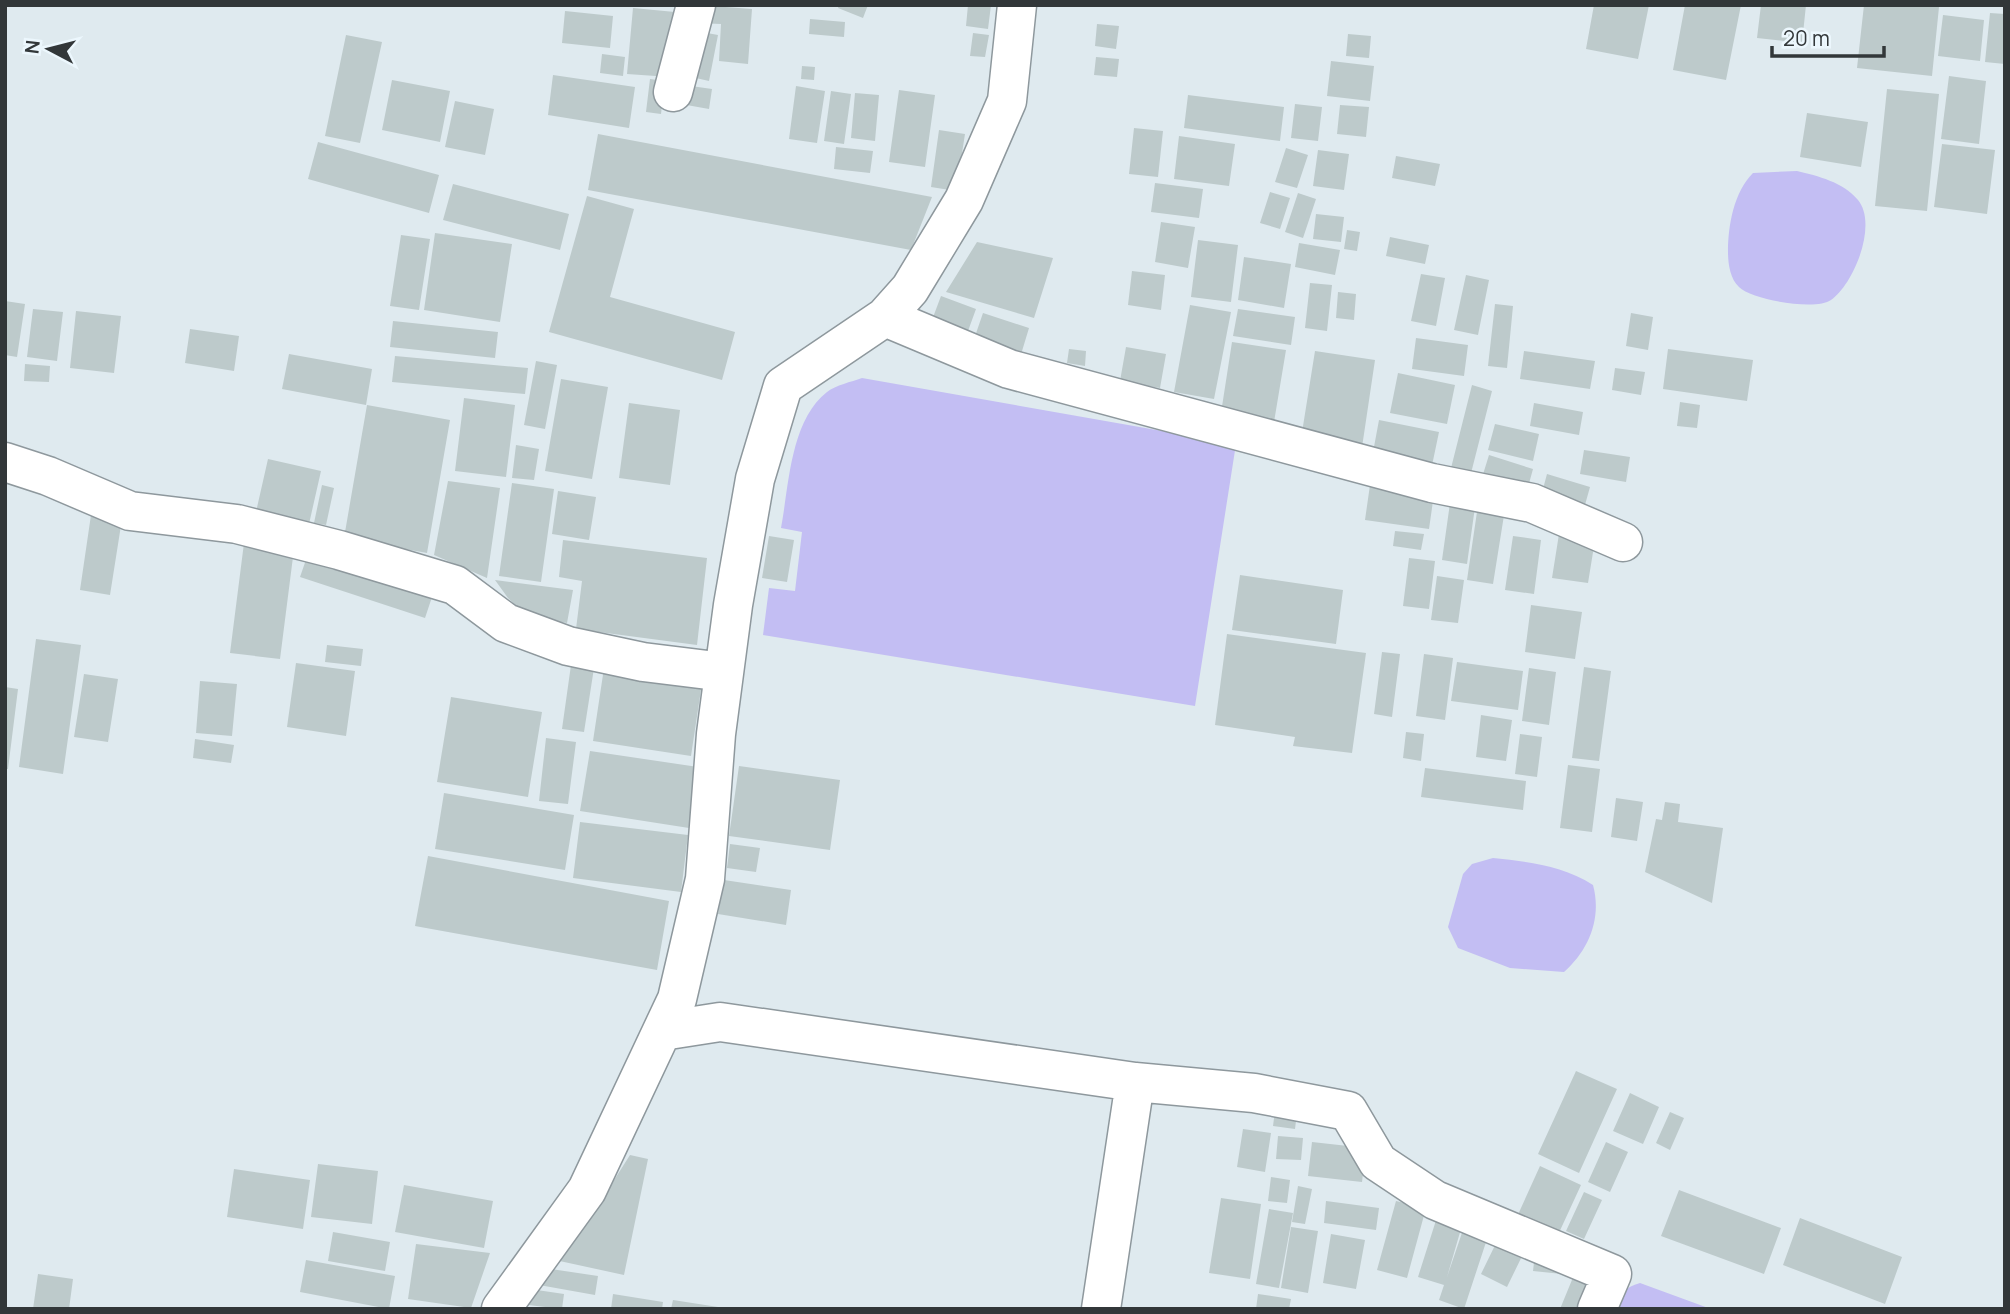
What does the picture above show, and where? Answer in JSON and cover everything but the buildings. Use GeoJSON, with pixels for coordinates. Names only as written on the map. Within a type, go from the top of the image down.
{"type":"FeatureCollection","features":[{"type":"Feature","properties":{"kind":"street"},"geometry":{"type":"LineString","coordinates":[[673,92],[696,5]]}},
{"type":"Feature","properties":{"kind":"street"},"geometry":{"type":"LineString","coordinates":[[502,1309],[587,1190],[677,999],[705,880],[724,672],[755,479],[783,386],[885,317],[910,289],[964,200],[1007,101],[1017,5]]}},
{"type":"Feature","properties":{"kind":"street"},"geometry":{"type":"LineString","coordinates":[[885,317],[1009,369],[1432,484],[1532,503],[1623,542]]}},
{"type":"Feature","properties":{"kind":"street"},"geometry":{"type":"LineString","coordinates":[[5,462],[48,476],[130,511],[237,524],[339,550],[455,585],[506,623],[568,646],[643,662],[724,672]]}},
{"type":"Feature","properties":{"kind":"street"},"geometry":{"type":"LineString","coordinates":[[662,1031],[719,1022],[1135,1082],[1254,1094],[1348,1111],[1378,1162],[1436,1200],[1612,1274],[1597,1309]]}},
{"type":"Feature","properties":{"kind":"street"},"geometry":{"type":"LineString","coordinates":[[1101,1309],[1135,1082]]}},
{"type":"Feature","properties":{"kind":"shaded area"},"geometry":{"type":"Polygon","coordinates":[[[1797,171],[1838,184],[1858,200],[1864,211],[1864,238],[1855,268],[1840,292],[1823,303],[1799,304],[1770,300],[1746,292],[1733,280],[1729,266],[1731,220],[1746,181],[1753,173],[1797,171]]]}},
{"type":"Feature","properties":{"kind":"shaded area"},"geometry":{"type":"Polygon","coordinates":[[[862,378],[1236,444],[1195,706],[763,635],[769,588],[795,591],[802,532],[781,528],[798,437],[815,404],[827,392],[862,378]]]}},
{"type":"Feature","properties":{"kind":"shaded area"},"geometry":{"type":"Polygon","coordinates":[[[1493,858],[1557,869],[1593,885],[1596,909],[1591,933],[1587,944],[1564,972],[1510,968],[1458,948],[1448,927],[1463,874],[1472,864],[1493,858]]]}},
{"type":"Feature","properties":{"kind":"shaded area"},"geometry":{"type":"Polygon","coordinates":[[[1640,1283],[1711,1309],[1613,1309],[1623,1292],[1640,1283]]]}}]}
